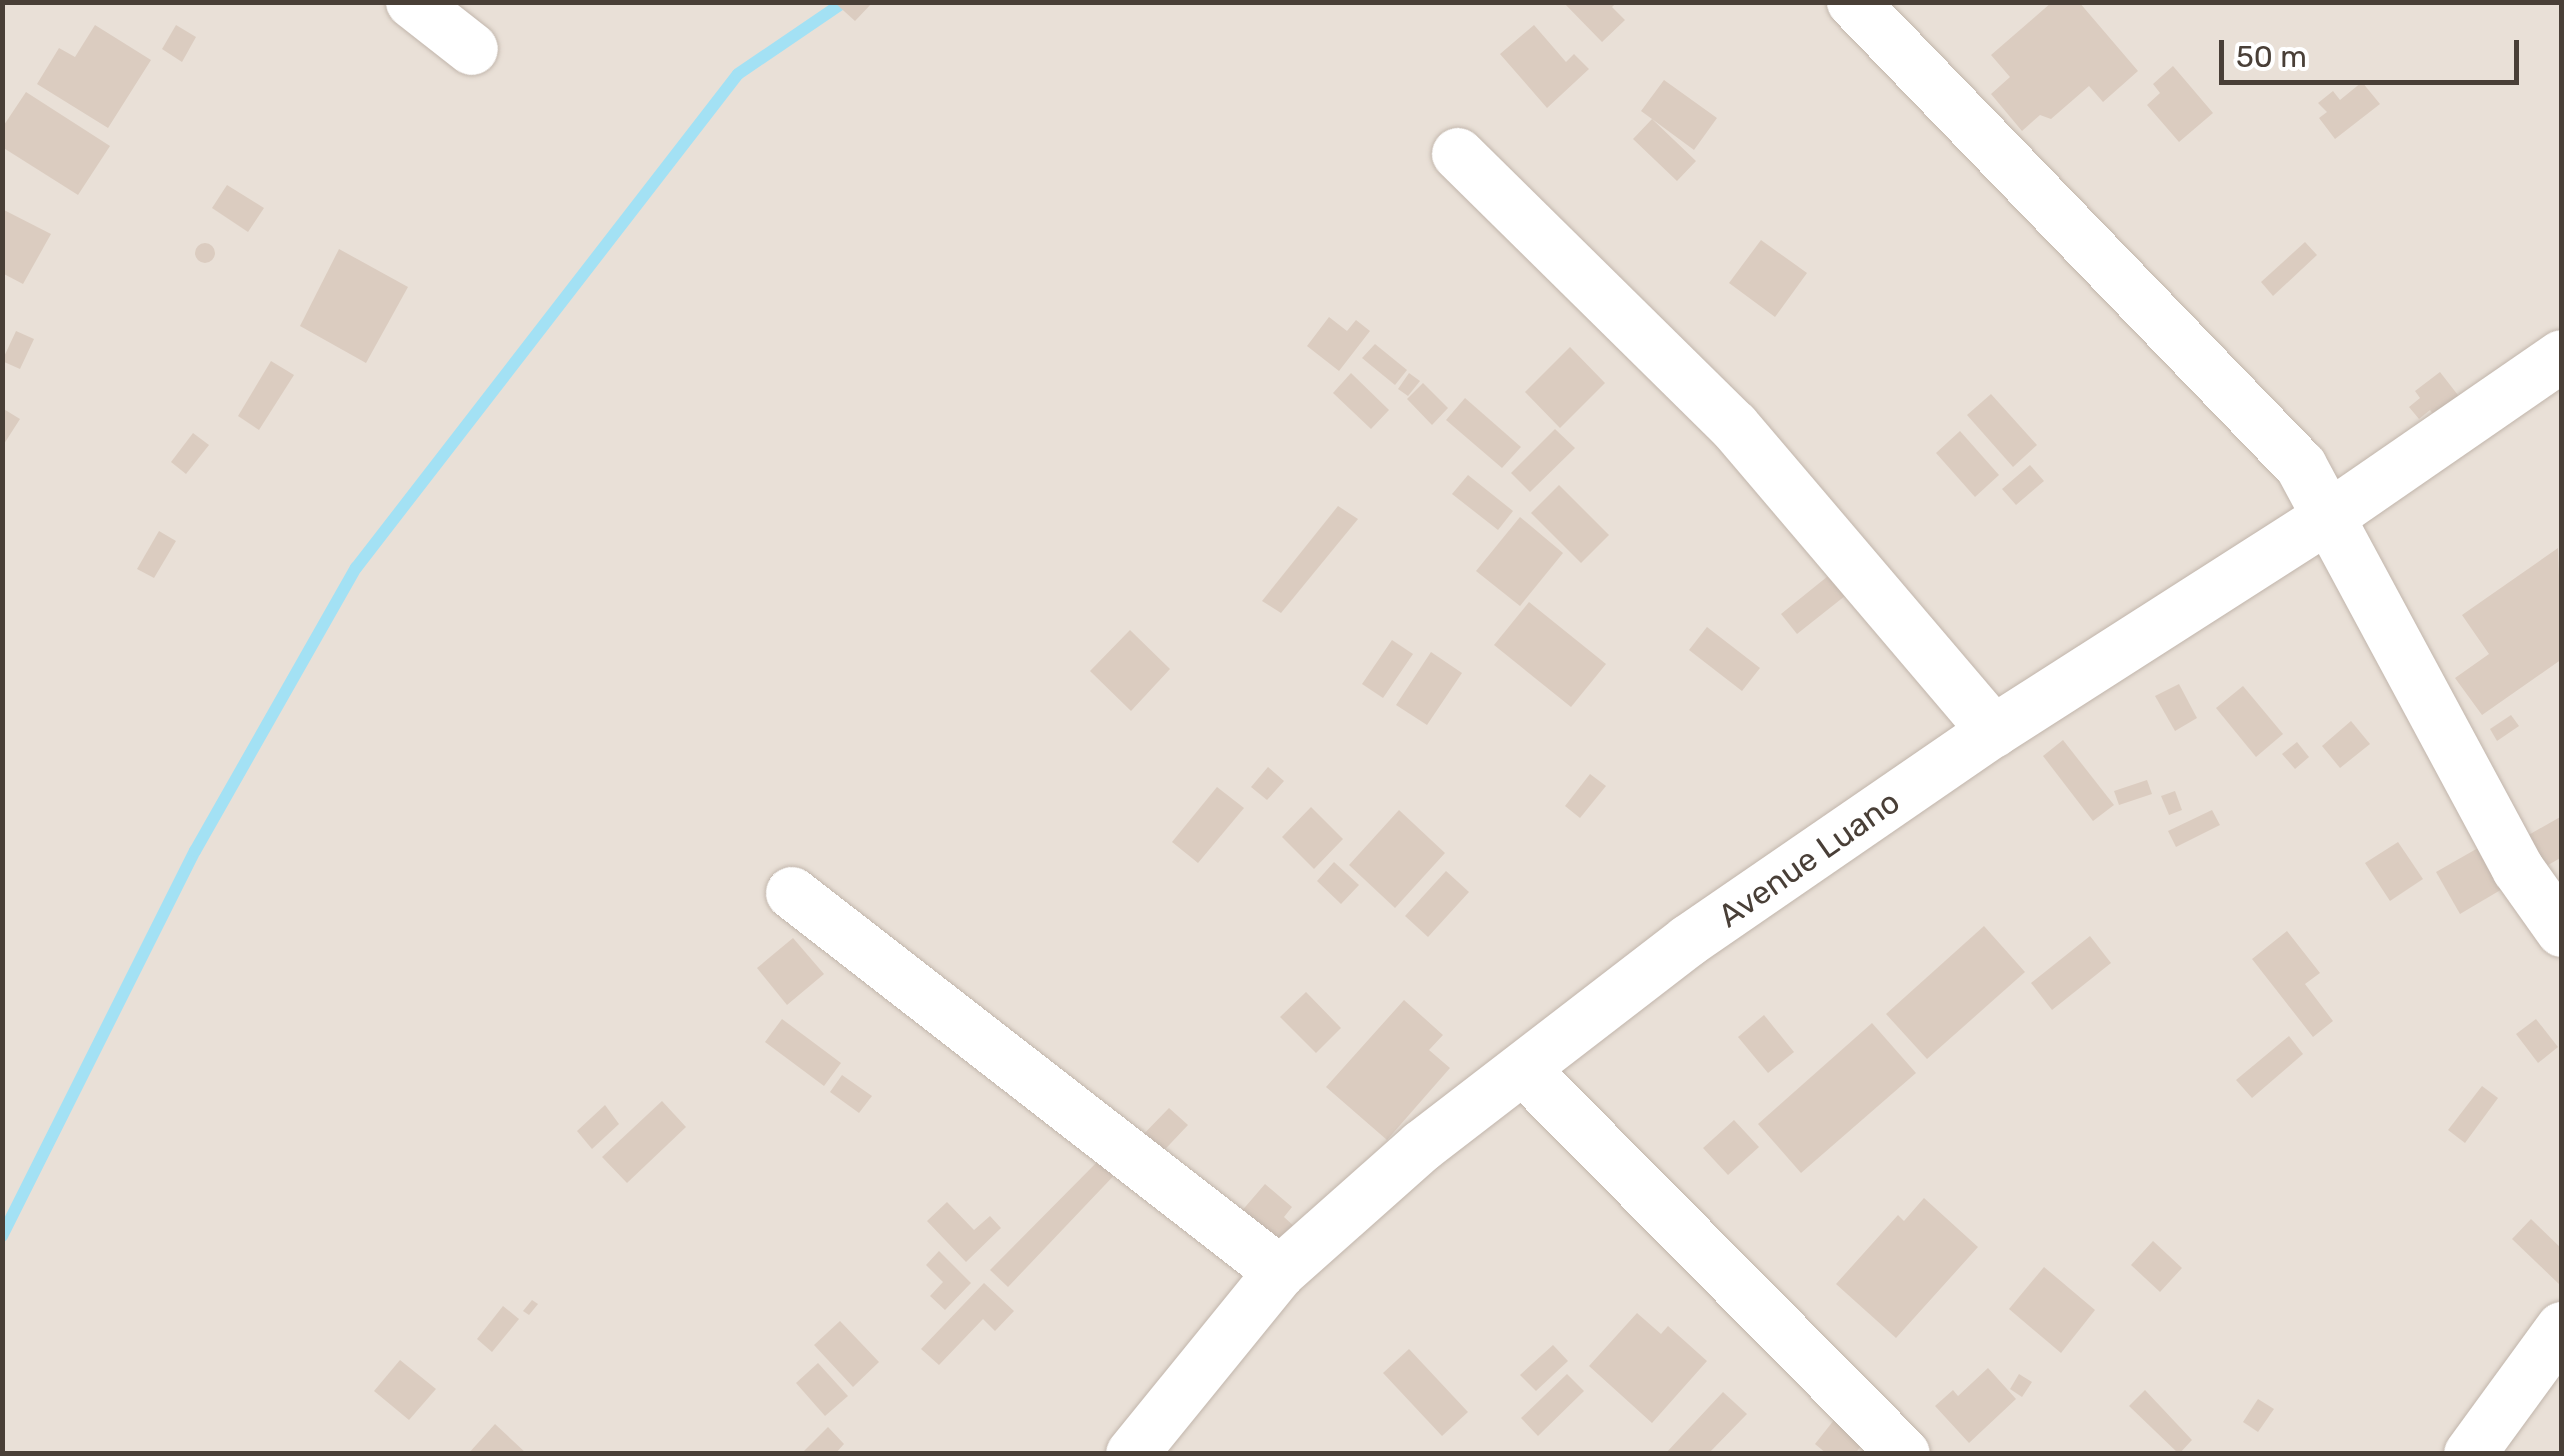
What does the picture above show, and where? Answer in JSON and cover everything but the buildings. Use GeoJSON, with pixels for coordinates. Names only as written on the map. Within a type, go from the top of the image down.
{"type":"FeatureCollection","features":[{"type":"Feature","properties":{"kind":"street"},"geometry":{"type":"LineString","coordinates":[[412,2],[472,49]]}},
{"type":"Feature","properties":{"kind":"street"},"geometry":{"type":"LineString","coordinates":[[1853,2],[2301,466],[2518,869],[2562,931]]}},
{"type":"Feature","properties":{"kind":"street"},"geometry":{"type":"LineString","coordinates":[[1458,154],[1734,426],[1994,730]]}},
{"type":"Feature","properties":{"kind":"street","name":"Avenue Luano"},"geometry":{"type":"LineString","coordinates":[[1134,1453],[1280,1272],[1422,1146],[1688,942],[1994,730],[2327,518],[2562,356]]}},
{"type":"Feature","properties":{"kind":"street"},"geometry":{"type":"LineString","coordinates":[[792,892],[1280,1272]]}},
{"type":"Feature","properties":{"kind":"street"},"geometry":{"type":"LineString","coordinates":[[1524,1070],[1904,1454]]}},
{"type":"Feature","properties":{"kind":"street"},"geometry":{"type":"LineString","coordinates":[[2470,1454],[2562,1328]]}},
{"type":"Feature","properties":{"kind":"shaded area"},"geometry":{"type":"Polygon","coordinates":[[[3,3],[2561,3],[2561,1453],[3,1453],[3,3]]]}},
{"type":"Feature","properties":{"kind":"waterway"},"geometry":{"type":"LineString","coordinates":[[2,1236],[195,851],[356,568],[738,74],[844,2]]}}]}
